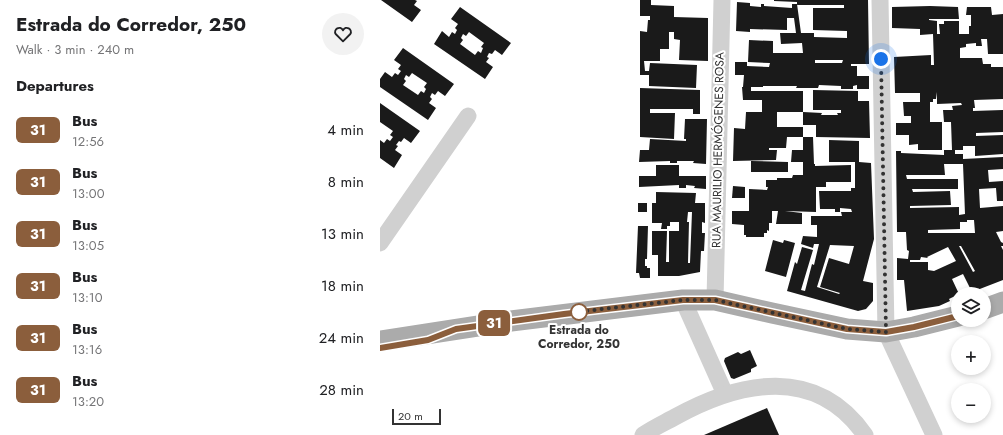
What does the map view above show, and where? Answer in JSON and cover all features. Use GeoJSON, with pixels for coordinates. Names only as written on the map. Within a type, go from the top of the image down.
{"type":"FeatureCollection","features":[{"type":"Feature","properties":{"kind":"main road"},"geometry":{"type":"LineString","coordinates":[[380,340],[556,315],[683,300],[715,300],[847,329],[886,332],[951,318]]}},
{"type":"Feature","properties":{"kind":"main road"},"geometry":{"type":"LineString","coordinates":[[991,306],[1003,302]]}},
{"type":"Feature","properties":{"kind":"main road"},"geometry":{"type":"LineString","coordinates":[[380,348],[428,340],[456,329]]}},
{"type":"Feature","properties":{"kind":"street","name":"RUA MAURILIO HERMÓGENES ROSA"},"geometry":{"type":"LineString","coordinates":[[715,300],[722,0]]}},
{"type":"Feature","properties":{"kind":"street"},"geometry":{"type":"LineString","coordinates":[[880,0],[886,332],[934,435]]}},
{"type":"Feature","properties":{"kind":"street"},"geometry":{"type":"LineString","coordinates":[[380,243],[468,116]]}},
{"type":"Feature","properties":{"kind":"street"},"geometry":{"type":"LineString","coordinates":[[683,300],[725,394]]}},
{"type":"Feature","properties":{"kind":"street"},"geometry":{"type":"LineString","coordinates":[[643,435],[685,412],[725,394],[768,385],[793,388],[815,393],[838,405],[856,421],[865,435]]}},
{"type":"Feature","properties":{"kind":"building"},"geometry":{"type":"Polygon","coordinates":[[[381,0],[415,0],[417,1],[414,5],[421,10],[412,22],[381,0]]]}},
{"type":"Feature","properties":{"kind":"building"},"geometry":{"type":"Polygon","coordinates":[[[640,0],[651,0],[651,5],[674,6],[674,17],[708,18],[708,61],[679,60],[680,40],[674,39],[674,32],[669,32],[669,49],[660,49],[660,61],[644,61],[645,71],[649,71],[650,63],[697,65],[696,88],[649,86],[649,75],[640,75],[640,31],[647,32],[648,20],[650,20],[650,16],[640,16],[640,0]]]}},
{"type":"Feature","properties":{"kind":"building"},"geometry":{"type":"Polygon","coordinates":[[[868,0],[869,64],[851,64],[851,66],[857,66],[857,76],[869,76],[869,89],[857,89],[857,85],[853,86],[853,89],[841,89],[841,86],[819,85],[818,88],[796,88],[797,86],[751,87],[751,91],[803,91],[803,112],[777,112],[777,127],[803,127],[803,137],[787,137],[786,148],[769,148],[769,150],[777,150],[776,160],[733,161],[734,128],[745,129],[746,112],[762,112],[762,100],[743,100],[742,87],[744,75],[735,75],[735,62],[747,62],[747,66],[769,67],[770,63],[748,62],[749,40],[773,41],[773,53],[803,53],[802,43],[781,44],[780,33],[796,33],[794,18],[787,18],[787,30],[750,29],[750,32],[736,31],[737,2],[750,3],[750,6],[761,7],[761,4],[764,4],[764,6],[792,8],[792,4],[797,4],[797,2],[774,1],[868,0]],[[797,5],[801,33],[814,33],[814,37],[847,38],[847,31],[813,30],[813,8],[844,8],[844,5],[797,5]],[[815,60],[815,63],[842,63],[843,60],[815,60]]]}},
{"type":"Feature","properties":{"kind":"building"},"geometry":{"type":"Polygon","coordinates":[[[460,7],[511,43],[502,55],[495,50],[492,54],[489,53],[487,57],[489,58],[486,62],[493,67],[485,79],[434,44],[442,31],[449,37],[452,32],[455,34],[457,30],[455,28],[458,24],[451,19],[460,7]],[[469,32],[466,36],[463,34],[461,38],[463,40],[460,44],[475,55],[478,51],[481,53],[483,48],[481,47],[484,43],[469,32]]]}},
{"type":"Feature","properties":{"kind":"building"},"geometry":{"type":"Polygon","coordinates":[[[892,7],[958,7],[959,19],[929,19],[937,21],[937,34],[940,34],[939,24],[944,24],[944,21],[959,21],[959,34],[969,34],[971,15],[966,15],[967,7],[991,7],[992,15],[1003,14],[1003,54],[988,54],[987,39],[981,39],[982,46],[976,46],[976,43],[966,44],[966,47],[960,48],[960,58],[982,58],[983,64],[991,64],[991,67],[1003,67],[1003,99],[974,100],[975,108],[973,108],[973,111],[1003,110],[1003,132],[976,133],[976,136],[1003,135],[1003,154],[975,156],[975,146],[963,146],[963,150],[955,150],[955,154],[963,154],[963,159],[1003,157],[1003,169],[988,170],[989,182],[1003,181],[1003,201],[997,201],[996,188],[979,189],[980,208],[1003,206],[1003,231],[996,232],[1003,243],[1003,246],[1001,246],[1003,250],[1003,280],[985,287],[970,287],[963,274],[952,279],[956,287],[951,287],[950,301],[939,306],[907,311],[904,280],[897,280],[897,258],[908,259],[909,251],[907,250],[906,232],[897,232],[896,151],[901,151],[901,153],[944,155],[944,150],[952,150],[951,122],[944,122],[943,110],[953,110],[952,106],[962,105],[961,103],[937,104],[937,92],[936,99],[933,99],[933,102],[930,102],[930,122],[942,122],[942,150],[918,150],[918,144],[909,145],[909,135],[896,135],[896,123],[911,123],[911,116],[904,116],[903,102],[920,102],[920,93],[895,93],[894,57],[931,55],[931,65],[934,65],[933,34],[920,35],[920,29],[892,28],[892,7]],[[944,164],[945,175],[906,175],[907,179],[958,179],[958,189],[912,189],[913,192],[950,191],[951,205],[910,206],[910,208],[959,207],[959,215],[965,214],[963,164],[944,164]],[[967,220],[967,222],[960,222],[960,229],[928,230],[928,233],[975,233],[974,220],[967,220]],[[959,246],[973,272],[975,271],[961,246],[959,246]],[[948,247],[927,257],[928,258],[921,257],[920,260],[910,260],[910,262],[928,262],[928,270],[934,271],[956,261],[948,247]]]}},
{"type":"Feature","properties":{"kind":"building"},"geometry":{"type":"Polygon","coordinates":[[[403,48],[454,84],[445,96],[438,91],[435,95],[432,93],[430,97],[432,99],[429,103],[436,108],[428,120],[380,87],[380,79],[385,72],[392,77],[395,73],[398,75],[401,71],[398,69],[401,65],[394,60],[403,48]],[[412,73],[409,77],[406,75],[404,79],[406,81],[403,85],[418,95],[421,91],[424,93],[426,89],[424,87],[427,83],[412,73]]]}},
{"type":"Feature","properties":{"kind":"building"},"geometry":{"type":"Polygon","coordinates":[[[640,88],[700,90],[700,114],[693,114],[693,109],[650,109],[650,113],[675,113],[674,139],[640,137],[640,88]]]}},
{"type":"Feature","properties":{"kind":"building"},"geometry":{"type":"Polygon","coordinates":[[[813,90],[858,91],[858,101],[869,101],[870,138],[816,137],[816,125],[803,125],[803,112],[822,113],[821,115],[838,115],[837,113],[841,113],[841,110],[813,110],[813,90]]]}},
{"type":"Feature","properties":{"kind":"building"},"geometry":{"type":"Polygon","coordinates":[[[380,103],[420,131],[411,143],[404,138],[396,145],[398,146],[395,150],[402,155],[394,168],[380,158],[380,140],[384,143],[387,139],[390,141],[393,137],[390,135],[393,131],[380,122],[380,103]]]}},
{"type":"Feature","properties":{"kind":"building"},"geometry":{"type":"Polygon","coordinates":[[[685,119],[707,119],[706,164],[693,163],[694,161],[677,161],[677,163],[670,163],[670,161],[639,162],[640,150],[649,150],[650,139],[686,141],[686,139],[684,139],[685,119]]]}},
{"type":"Feature","properties":{"kind":"building"},"geometry":{"type":"Polygon","coordinates":[[[803,137],[813,137],[815,166],[851,165],[851,182],[826,182],[826,187],[816,187],[816,212],[785,211],[802,213],[802,224],[776,224],[778,211],[772,211],[772,223],[769,223],[769,231],[767,230],[767,233],[764,233],[764,237],[746,237],[746,235],[744,235],[744,225],[732,224],[732,211],[749,211],[749,189],[767,190],[768,187],[766,187],[766,180],[792,178],[793,175],[803,175],[803,162],[791,162],[792,150],[803,150],[803,137]]]}},
{"type":"Feature","properties":{"kind":"building"},"geometry":{"type":"Polygon","coordinates":[[[829,140],[859,141],[859,162],[871,163],[874,239],[863,281],[873,283],[873,301],[866,309],[858,311],[787,291],[795,262],[797,264],[802,247],[813,250],[801,290],[805,291],[812,264],[814,265],[819,244],[814,244],[813,248],[801,244],[803,236],[817,237],[817,225],[811,225],[811,216],[842,216],[841,212],[852,212],[851,209],[840,208],[840,212],[835,212],[835,209],[820,209],[819,191],[851,191],[851,188],[855,188],[855,162],[829,162],[829,140]],[[830,245],[817,287],[839,294],[840,293],[820,287],[829,258],[849,264],[854,246],[830,245]]]}},
{"type":"Feature","properties":{"kind":"building"},"geometry":{"type":"Polygon","coordinates":[[[751,161],[788,162],[788,172],[751,172],[751,161]]]}},
{"type":"Feature","properties":{"kind":"building"},"geometry":{"type":"Polygon","coordinates":[[[656,165],[679,165],[679,176],[706,176],[706,189],[694,188],[695,186],[686,185],[686,188],[679,188],[679,185],[639,187],[639,176],[656,176],[656,165]]]}},
{"type":"Feature","properties":{"kind":"building"},"geometry":{"type":"Polygon","coordinates":[[[733,186],[745,187],[745,198],[732,198],[733,186]]]}},
{"type":"Feature","properties":{"kind":"building"},"geometry":{"type":"Polygon","coordinates":[[[656,192],[696,193],[695,203],[705,203],[705,223],[702,222],[702,233],[705,233],[704,251],[701,251],[700,272],[679,276],[658,276],[658,255],[652,255],[652,231],[667,231],[666,262],[669,262],[669,231],[679,231],[679,222],[670,222],[670,226],[667,226],[667,229],[661,229],[662,223],[652,223],[652,203],[656,203],[656,192]],[[688,212],[687,222],[689,222],[688,263],[690,263],[692,212],[688,212]]]}},
{"type":"Feature","properties":{"kind":"building"},"geometry":{"type":"Polygon","coordinates":[[[638,203],[647,203],[647,212],[638,212],[638,203]]]}},
{"type":"Feature","properties":{"kind":"building"},"geometry":{"type":"Polygon","coordinates":[[[638,226],[648,226],[647,259],[645,259],[645,266],[650,268],[650,278],[640,278],[639,273],[636,273],[638,226]]]}},
{"type":"Feature","properties":{"kind":"building"},"geometry":{"type":"Polygon","coordinates":[[[773,240],[783,243],[784,240],[795,243],[786,277],[765,271],[773,240]]]}},
{"type":"Feature","properties":{"kind":"building"},"geometry":{"type":"Polygon","coordinates":[[[750,350],[757,366],[751,369],[751,372],[734,379],[731,378],[724,361],[725,358],[738,352],[741,354],[750,350]]]}},
{"type":"Feature","properties":{"kind":"building"},"geometry":{"type":"Polygon","coordinates":[[[767,408],[779,435],[704,435],[767,408]]]}},
{"type":"Feature","properties":{"kind":"bus line","name":"31"},"geometry":{"type":"LineString","coordinates":[[380,348],[428,340],[456,329],[683,300],[715,300],[847,329],[886,332],[951,318]]}},
{"type":"Feature","properties":{"kind":"place","name":"Estrada do Corredor, 250"},"geometry":{"type":"Point","coordinates":[579,312]}},
{"type":"Feature","properties":{"kind":"route"},"geometry":{"type":"LineString","coordinates":[[579,312],[576,312],[683,300],[715,300],[847,329],[886,332],[881,59]]}}]}
